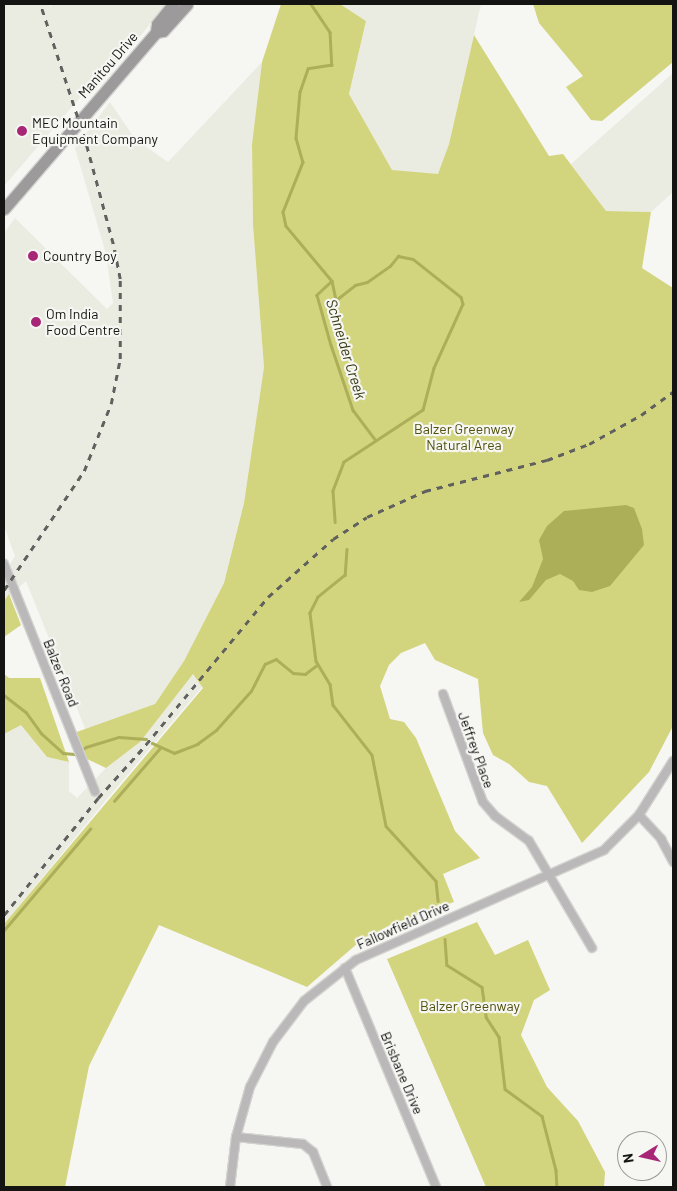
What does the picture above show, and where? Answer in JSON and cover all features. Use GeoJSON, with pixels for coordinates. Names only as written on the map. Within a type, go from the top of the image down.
{"type":"FeatureCollection","features":[{"type":"Feature","properties":{"kind":"main road","name":"Manitou Drive"},"geometry":{"type":"LineString","coordinates":[[4,209],[156,32],[157,24],[173,4]]}},
{"type":"Feature","properties":{"kind":"main road","name":"Manitou Drive"},"geometry":{"type":"LineString","coordinates":[[156,32],[163,31],[186,4]]}},
{"type":"Feature","properties":{"kind":"street","name":"Balzer Road"},"geometry":{"type":"LineString","coordinates":[[4,564],[95,792]]}},
{"type":"Feature","properties":{"kind":"street","name":"Jeffrey Place"},"geometry":{"type":"LineString","coordinates":[[443,694],[483,802],[495,816],[524,836],[592,948]]}},
{"type":"Feature","properties":{"kind":"street","name":"Fallowfield Drive"},"geometry":{"type":"LineString","coordinates":[[230,1187],[236,1137],[250,1087],[272,1042],[304,1001],[345,968],[391,943],[550,876],[604,850],[639,815],[673,761]]}},
{"type":"Feature","properties":{"kind":"street"},"geometry":{"type":"LineString","coordinates":[[639,815],[661,839],[673,862]]}},
{"type":"Feature","properties":{"kind":"street","name":"Brisbane Drive"},"geometry":{"type":"LineString","coordinates":[[345,968],[436,1187]]}},
{"type":"Feature","properties":{"kind":"street"},"geometry":{"type":"LineString","coordinates":[[236,1137],[303,1144],[313,1152],[327,1187]]}},
{"type":"Feature","properties":{"kind":"shaded area"},"geometry":{"type":"Polygon","coordinates":[[[4,4],[49,4],[50,7],[53,4],[166,4],[122,59],[83,94],[4,186],[4,4]]]}},
{"type":"Feature","properties":{"kind":"shaded area"},"geometry":{"type":"Polygon","coordinates":[[[340,4],[481,4],[449,144],[438,177],[392,170],[349,94],[366,21],[340,4]]]}},
{"type":"Feature","properties":{"kind":"shaded area"},"geometry":{"type":"Polygon","coordinates":[[[262,62],[252,144],[253,225],[264,367],[244,503],[224,583],[184,661],[155,704],[86,731],[26,581],[4,601],[4,574],[15,556],[4,526],[4,233],[15,218],[107,309],[113,303],[106,254],[75,148],[110,102],[135,139],[168,162],[262,62]]]}},
{"type":"Feature","properties":{"kind":"shaded area"},"geometry":{"type":"Polygon","coordinates":[[[673,73],[673,192],[651,212],[606,211],[571,164],[673,73]]]}},
{"type":"Feature","properties":{"kind":"shaded area"},"geometry":{"type":"Polygon","coordinates":[[[626,505],[634,508],[642,529],[644,545],[610,586],[592,592],[579,590],[573,581],[560,574],[546,580],[529,600],[519,602],[532,587],[543,559],[539,540],[547,526],[564,511],[626,505]]]}},
{"type":"Feature","properties":{"kind":"shaded area"},"geometry":{"type":"Polygon","coordinates":[[[337,528],[107,799],[4,924],[4,734],[21,724],[47,757],[69,762],[69,791],[77,798],[106,768],[140,742],[206,656],[337,528]]]}},
{"type":"Feature","properties":{"kind":"green space","name":"Balzer Greenway Natural Area"},"geometry":{"type":"Polygon","coordinates":[[[281,4],[340,4],[366,21],[349,94],[392,170],[438,174],[449,144],[474,35],[549,156],[563,154],[606,211],[651,212],[642,268],[673,288],[673,726],[649,772],[582,843],[547,786],[529,782],[509,764],[493,755],[483,733],[478,679],[435,660],[425,643],[401,653],[389,665],[380,686],[390,719],[404,722],[416,738],[455,831],[480,858],[443,874],[454,902],[390,925],[358,943],[307,987],[159,925],[89,1066],[65,1187],[4,1187],[4,924],[203,688],[193,674],[140,742],[106,768],[85,758],[74,733],[155,704],[184,661],[224,583],[244,503],[264,367],[253,225],[252,144],[262,62],[281,4]]]}},
{"type":"Feature","properties":{"kind":"green space"},"geometry":{"type":"Polygon","coordinates":[[[533,4],[673,4],[673,62],[602,121],[591,120],[566,87],[583,76],[539,23],[533,4]]]}},
{"type":"Feature","properties":{"kind":"green space"},"geometry":{"type":"Polygon","coordinates":[[[9,594],[21,625],[4,637],[4,601],[9,594]]]}},
{"type":"Feature","properties":{"kind":"green space"},"geometry":{"type":"Polygon","coordinates":[[[4,674],[9,678],[40,678],[69,762],[47,757],[21,725],[4,734],[4,674]]]}},
{"type":"Feature","properties":{"kind":"green space","name":"Balzer Greenway"},"geometry":{"type":"Polygon","coordinates":[[[477,922],[495,955],[528,940],[550,990],[534,1000],[521,1035],[547,1087],[578,1121],[605,1172],[604,1187],[486,1187],[387,959],[477,922]]]}},
{"type":"Feature","properties":{"kind":"waterway"},"geometry":{"type":"LineString","coordinates":[[311,4],[330,32],[332,65],[308,69],[300,92],[296,138],[303,162],[283,212],[286,226],[332,281],[336,300],[355,285],[367,282],[390,266],[398,256],[413,259],[461,297],[463,304],[434,368],[423,410],[344,462],[333,491],[335,522]]}},
{"type":"Feature","properties":{"kind":"waterway","name":"Schneider Creek"},"geometry":{"type":"LineString","coordinates":[[332,281],[317,295],[331,345],[353,410],[375,439]]}},
{"type":"Feature","properties":{"kind":"waterway"},"geometry":{"type":"LineString","coordinates":[[347,549],[345,575],[318,597],[310,613],[316,661],[330,684],[333,705],[372,755],[386,826],[436,881],[438,901]]}},
{"type":"Feature","properties":{"kind":"waterway","name":"Schneider Creek"},"geometry":{"type":"LineString","coordinates":[[152,743],[174,753],[197,744],[216,730],[251,691],[265,664],[276,659],[293,673],[305,674],[317,665]]}},
{"type":"Feature","properties":{"kind":"waterway","name":"Schneider Creek"},"geometry":{"type":"LineString","coordinates":[[4,695],[26,712],[41,733],[63,753],[74,754],[86,747],[119,737],[146,739]]}},
{"type":"Feature","properties":{"kind":"waterway","name":"Schneider Creek"},"geometry":{"type":"LineString","coordinates":[[114,801],[160,748]]}},
{"type":"Feature","properties":{"kind":"waterway","name":"Schneider Creek"},"geometry":{"type":"LineString","coordinates":[[4,930],[90,829]]}},
{"type":"Feature","properties":{"kind":"waterway"},"geometry":{"type":"LineString","coordinates":[[445,939],[447,965],[482,987],[486,1017],[499,1037],[505,1089],[542,1116],[556,1170],[557,1187]]}},
{"type":"Feature","properties":{"kind":"railway"},"geometry":{"type":"LineString","coordinates":[[4,590],[84,471],[111,404],[120,359],[120,279],[113,244],[85,140],[40,4]]}},
{"type":"Feature","properties":{"kind":"railway"},"geometry":{"type":"LineString","coordinates":[[138,754],[268,597],[333,539],[367,517],[425,491],[547,460],[589,444],[641,415],[673,392]]}},
{"type":"Feature","properties":{"kind":"railway"},"geometry":{"type":"LineString","coordinates":[[4,915],[98,798],[142,749]]}},
{"type":"Feature","properties":{"kind":"place","name":"MEC Mountain Equipment Company"},"geometry":{"type":"Point","coordinates":[22,131]}},
{"type":"Feature","properties":{"kind":"place","name":"Country Boy"},"geometry":{"type":"Point","coordinates":[33,256]}},
{"type":"Feature","properties":{"kind":"place","name":"Om India Food Centre"},"geometry":{"type":"Point","coordinates":[36,322]}}]}
